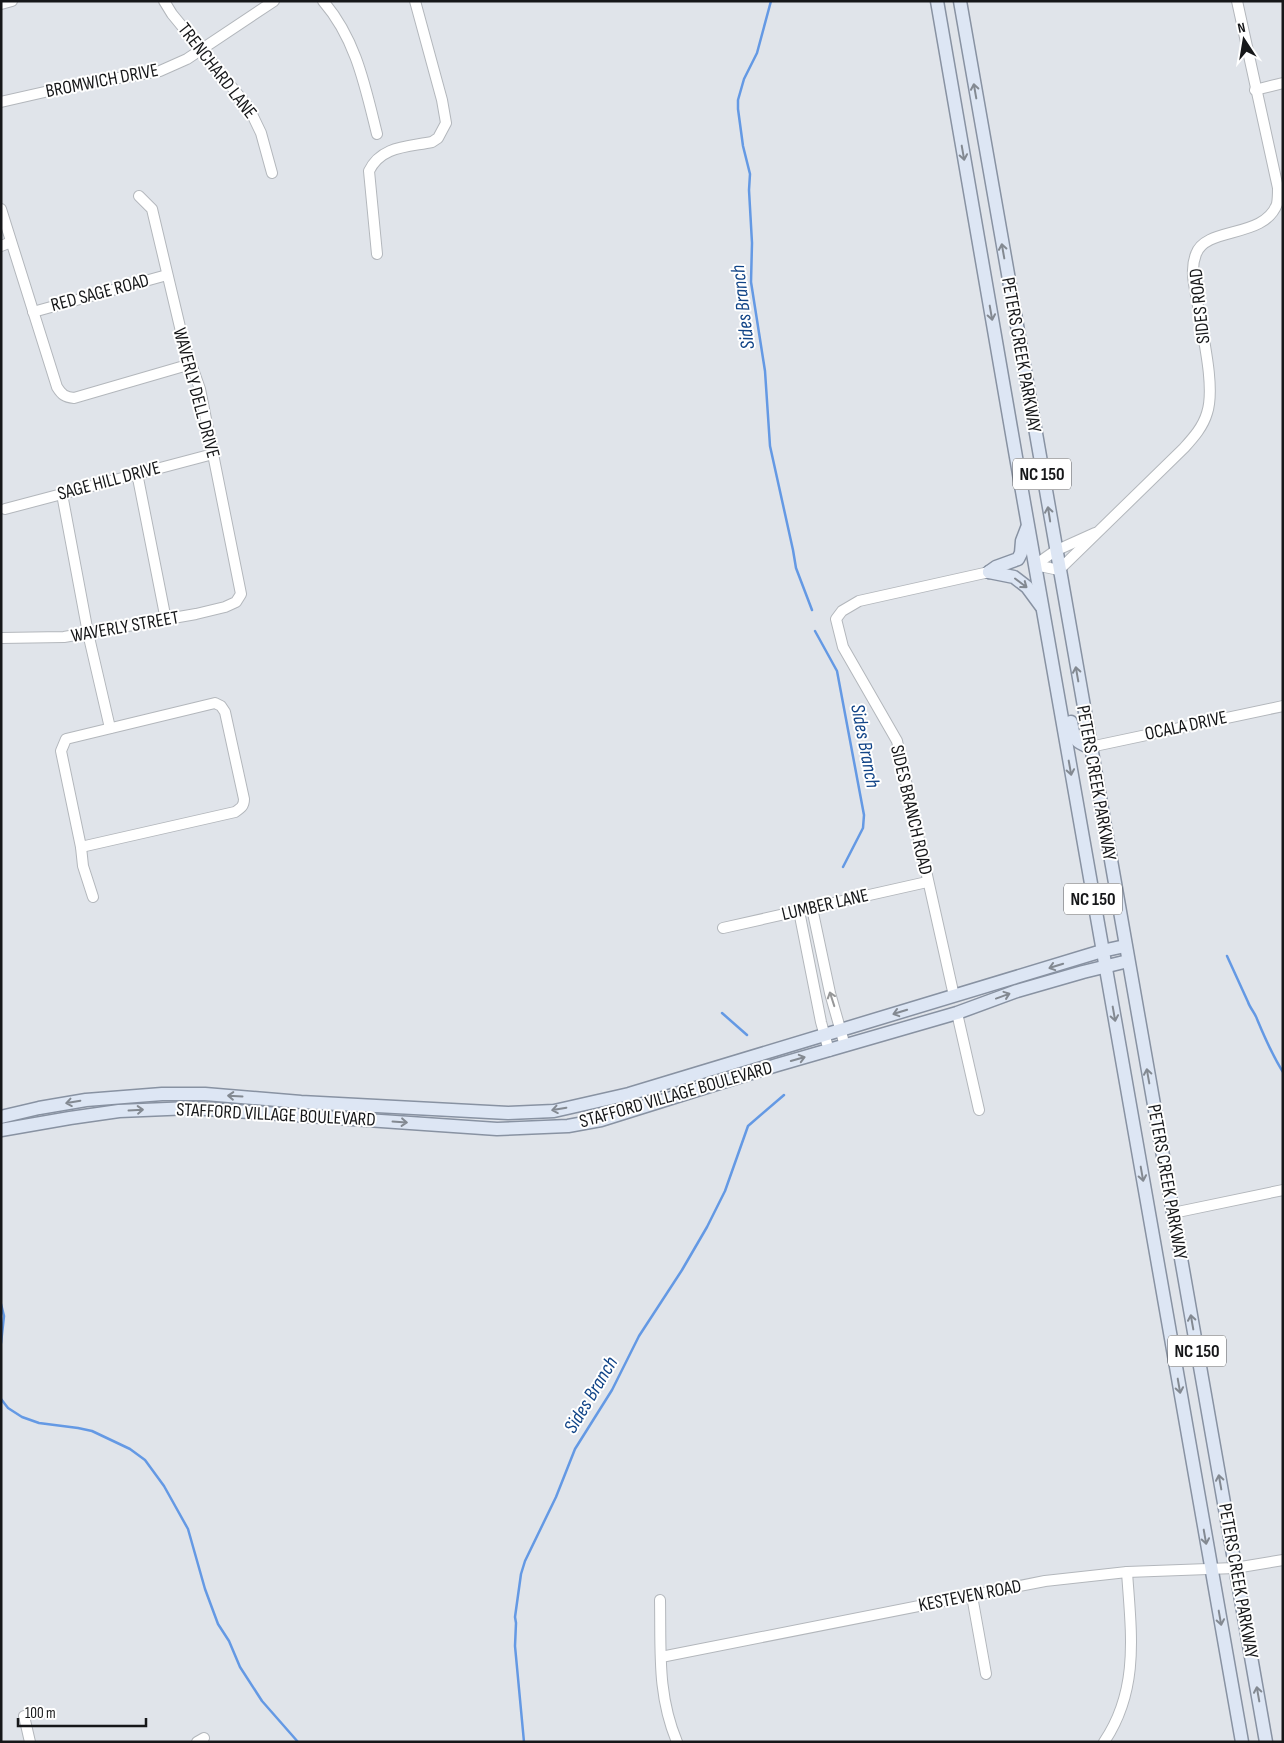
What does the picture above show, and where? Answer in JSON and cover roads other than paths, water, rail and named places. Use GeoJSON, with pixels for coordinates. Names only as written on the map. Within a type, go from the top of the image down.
{"type":"FeatureCollection","features":[{"type":"Feature","properties":{"kind":"main road","name":"PETERS CREEK PARKWAY"},"geometry":{"type":"LineString","coordinates":[[937,1],[1242,1742]]}},
{"type":"Feature","properties":{"kind":"main road","name":"PETERS CREEK PARKWAY"},"geometry":{"type":"LineString","coordinates":[[960,1],[1058,570],[1266,1742]]}},
{"type":"Feature","properties":{"kind":"main road"},"geometry":{"type":"LineString","coordinates":[[989,572],[996,567],[1018,559],[1021,553],[1022,541],[1028,527]]}},
{"type":"Feature","properties":{"kind":"main road"},"geometry":{"type":"LineString","coordinates":[[989,572],[1014,577],[1027,587],[1042,608]]}},
{"type":"Feature","properties":{"kind":"main road"},"geometry":{"type":"LineString","coordinates":[[1050,651],[1063,677],[1074,737],[1079,744],[1090,747]]}},
{"type":"Feature","properties":{"kind":"main road","name":"STAFFORD VILLAGE BOULEVARD"},"geometry":{"type":"LineString","coordinates":[[1,1117],[86,1100],[162,1094],[244,1096],[301,1102],[508,1113],[554,1111],[629,1094],[1102,951],[1125,946]]}},
{"type":"Feature","properties":{"kind":"main road","name":"STAFFORD VILLAGE BOULEVARD"},"geometry":{"type":"LineString","coordinates":[[1,1130],[119,1111],[191,1108],[497,1129],[559,1126],[601,1120],[957,1013],[1017,991],[1128,961]]}},
{"type":"Feature","properties":{"kind":"street"},"geometry":{"type":"LineString","coordinates":[[1,4],[12,1]]}},
{"type":"Feature","properties":{"kind":"street","name":"TRENCHARD LANE"},"geometry":{"type":"LineString","coordinates":[[164,1],[172,14],[249,108],[261,133],[272,173]]}},
{"type":"Feature","properties":{"kind":"street","name":"BROMWICH DRIVE"},"geometry":{"type":"LineString","coordinates":[[1,102],[71,86],[155,72],[187,59],[274,1]]}},
{"type":"Feature","properties":{"kind":"street"},"geometry":{"type":"LineString","coordinates":[[323,1],[351,43],[363,77],[377,134]]}},
{"type":"Feature","properties":{"kind":"street"},"geometry":{"type":"LineString","coordinates":[[377,254],[369,172],[373,163],[379,156],[388,151],[432,142],[438,138],[446,123],[442,100],[415,1]]}},
{"type":"Feature","properties":{"kind":"street","name":"SIDES ROAD"},"geometry":{"type":"LineString","coordinates":[[1058,570],[1184,448],[1200,429],[1207,414],[1210,395],[1209,376],[1193,273],[1196,253],[1204,243],[1254,227],[1268,217],[1277,204],[1278,188],[1237,1]]}},
{"type":"Feature","properties":{"kind":"street"},"geometry":{"type":"LineString","coordinates":[[1255,90],[1283,83]]}},
{"type":"Feature","properties":{"kind":"street","name":"WAVERLY DELL DRIVE"},"geometry":{"type":"LineString","coordinates":[[139,196],[152,209],[184,344],[200,389],[241,594]]}},
{"type":"Feature","properties":{"kind":"street"},"geometry":{"type":"LineString","coordinates":[[1,209],[6,244],[33,312],[57,387],[65,397],[74,398],[191,364]]}},
{"type":"Feature","properties":{"kind":"street","name":"RED SAGE ROAD"},"geometry":{"type":"LineString","coordinates":[[33,312],[167,275]]}},
{"type":"Feature","properties":{"kind":"street","name":"SAGE HILL DRIVE"},"geometry":{"type":"LineString","coordinates":[[5,509],[213,454]]}},
{"type":"Feature","properties":{"kind":"street"},"geometry":{"type":"LineString","coordinates":[[137,473],[166,620]]}},
{"type":"Feature","properties":{"kind":"street"},"geometry":{"type":"LineString","coordinates":[[62,494],[88,633],[110,728]]}},
{"type":"Feature","properties":{"kind":"street","name":"SIDES ROAD"},"geometry":{"type":"LineString","coordinates":[[1035,565],[1055,551],[1100,531]]}},
{"type":"Feature","properties":{"kind":"street"},"geometry":{"type":"LineString","coordinates":[[1035,565],[1058,570]]}},
{"type":"Feature","properties":{"kind":"street","name":"SIDES BRANCH ROAD"},"geometry":{"type":"LineString","coordinates":[[954,996],[897,741],[843,647],[836,619],[842,611],[859,600],[989,572]]}},
{"type":"Feature","properties":{"kind":"street","name":"WAVERLY STREET"},"geometry":{"type":"LineString","coordinates":[[1,638],[64,637],[166,620],[225,607],[236,602],[241,594]]}},
{"type":"Feature","properties":{"kind":"street"},"geometry":{"type":"LineString","coordinates":[[81,846],[235,812],[244,804],[225,712],[221,706],[215,703],[208,704],[66,739],[61,751],[81,846],[83,866],[93,897]]}},
{"type":"Feature","properties":{"kind":"street","name":"OCALA DRIVE"},"geometry":{"type":"LineString","coordinates":[[1090,747],[1283,706]]}},
{"type":"Feature","properties":{"kind":"street","name":"LUMBER LANE"},"geometry":{"type":"LineString","coordinates":[[723,928],[927,882]]}},
{"type":"Feature","properties":{"kind":"street"},"geometry":{"type":"LineString","coordinates":[[812,908],[830,993],[846,1046]]}},
{"type":"Feature","properties":{"kind":"street"},"geometry":{"type":"LineString","coordinates":[[799,911],[829,1051]]}},
{"type":"Feature","properties":{"kind":"street"},"geometry":{"type":"LineString","coordinates":[[811,972],[825,969]]}},
{"type":"Feature","properties":{"kind":"street"},"geometry":{"type":"LineString","coordinates":[[957,1013],[979,1110]]}},
{"type":"Feature","properties":{"kind":"street"},"geometry":{"type":"LineString","coordinates":[[1172,1213],[1283,1190]]}},
{"type":"Feature","properties":{"kind":"street","name":"KESTEVEN ROAD"},"geometry":{"type":"LineString","coordinates":[[661,1657],[1045,1581],[1127,1572],[1236,1568],[1283,1560]]}},
{"type":"Feature","properties":{"kind":"street"},"geometry":{"type":"LineString","coordinates":[[1105,1742],[1122,1706],[1129,1684],[1131,1633],[1127,1572]]}},
{"type":"Feature","properties":{"kind":"street"},"geometry":{"type":"LineString","coordinates":[[972,1596],[986,1674]]}},
{"type":"Feature","properties":{"kind":"street"},"geometry":{"type":"LineString","coordinates":[[660,1600],[662,1688],[670,1724],[678,1742]]}},
{"type":"Feature","properties":{"kind":"street"},"geometry":{"type":"LineString","coordinates":[[24,1716],[30,1742]]}},
{"type":"Feature","properties":{"kind":"waterway","name":"Sides Branch"},"geometry":{"type":"LineString","coordinates":[[771,1],[757,53],[744,79],[738,100],[738,109],[743,146],[750,174],[751,282],[765,371],[770,446],[796,568],[812,610]]}},
{"type":"Feature","properties":{"kind":"waterway","name":"Sides Branch"},"geometry":{"type":"LineString","coordinates":[[815,631],[837,671],[864,815],[863,828],[843,867]]}},
{"type":"Feature","properties":{"kind":"waterway"},"geometry":{"type":"LineString","coordinates":[[1227,956],[1275,1059],[1283,1072]]}},
{"type":"Feature","properties":{"kind":"waterway","name":"Sides Branch"},"geometry":{"type":"LineString","coordinates":[[722,1013],[747,1035]]}},
{"type":"Feature","properties":{"kind":"waterway","name":"Sides Branch"},"geometry":{"type":"LineString","coordinates":[[524,1742],[515,1646],[515,1617],[521,1574],[525,1561],[556,1497],[575,1449],[612,1390],[639,1336],[682,1270],[707,1227],[725,1191],[748,1126],[784,1095]]}},
{"type":"Feature","properties":{"kind":"waterway"},"geometry":{"type":"LineString","coordinates":[[1,1304],[4,1316],[1,1343]]}},
{"type":"Feature","properties":{"kind":"waterway"},"geometry":{"type":"LineString","coordinates":[[1,1399],[8,1408],[22,1417],[39,1423],[92,1431],[130,1449],[145,1460],[164,1486],[188,1529],[205,1589],[218,1624],[229,1641],[240,1667],[262,1701],[298,1742]]}}]}
